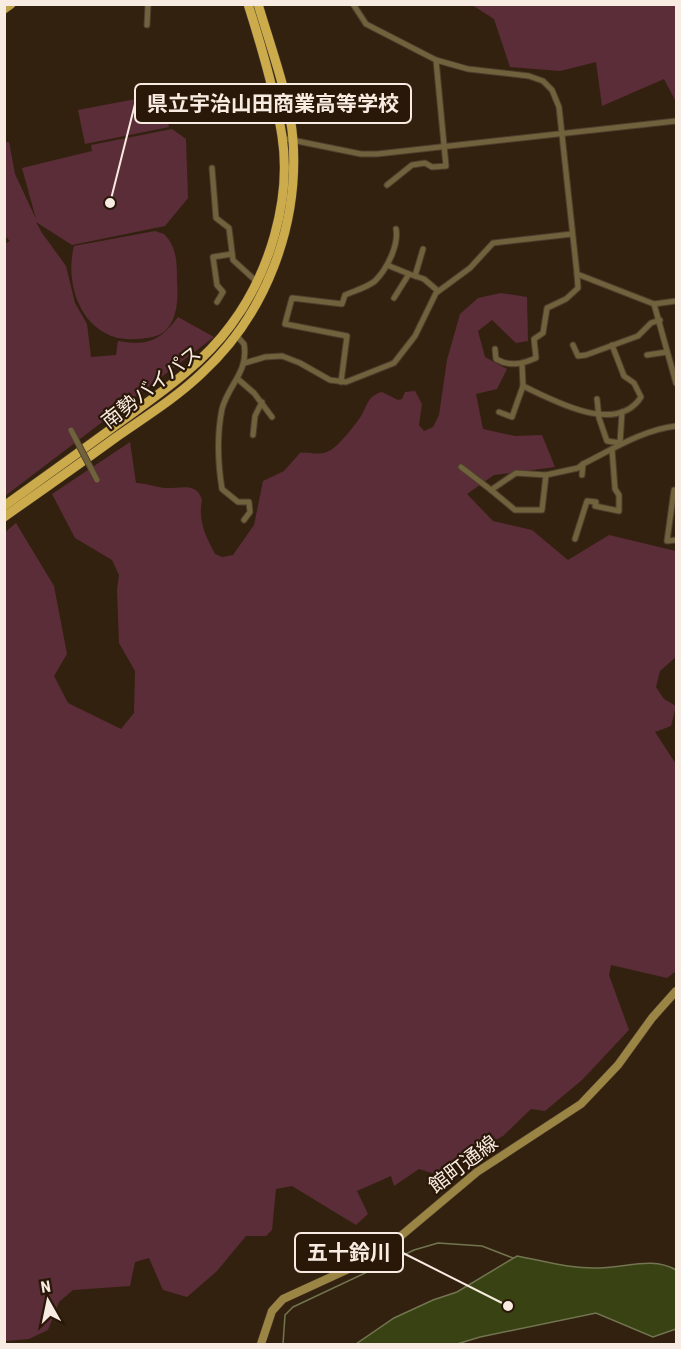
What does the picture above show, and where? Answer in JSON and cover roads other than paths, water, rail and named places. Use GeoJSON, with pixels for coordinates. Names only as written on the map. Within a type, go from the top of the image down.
{"type":"FeatureCollection","features":[{"type":"Feature","properties":{"kind":"highway","name":"南勢バイパス"},"geometry":{"type":"LineString","coordinates":[[4,506],[173,384],[231,325],[257,282],[275,233],[283,193],[282,138],[265,58],[248,4]]}},
{"type":"Feature","properties":{"kind":"highway","name":"南勢バイパス"},"geometry":{"type":"LineString","coordinates":[[4,517],[173,397],[202,373],[236,335],[266,285],[283,240],[292,197],[293,141],[273,54],[258,4]]}},
{"type":"Feature","properties":{"kind":"main road"},"geometry":{"type":"LineString","coordinates":[[4,9],[11,4]]}},
{"type":"Feature","properties":{"kind":"main road","name":"館町通線"},"geometry":{"type":"LineString","coordinates":[[261,1344],[272,1311],[283,1299],[366,1261],[396,1240],[477,1172],[581,1104],[618,1065],[652,1018],[676,992]]}},
{"type":"Feature","properties":{"kind":"street"},"geometry":{"type":"LineString","coordinates":[[147,25],[148,4]]}},
{"type":"Feature","properties":{"kind":"street"},"geometry":{"type":"LineString","coordinates":[[353,4],[366,24],[436,60],[468,69],[529,76],[543,81],[556,98],[578,288],[566,299],[547,308],[543,333],[534,339],[536,358],[522,364],[503,363],[496,358],[495,349]]}},
{"type":"Feature","properties":{"kind":"street"},"geometry":{"type":"LineString","coordinates":[[387,185],[412,165],[425,163],[432,167],[447,166],[436,60]]}},
{"type":"Feature","properties":{"kind":"street"},"geometry":{"type":"LineString","coordinates":[[282,138],[360,154],[676,121]]}},
{"type":"Feature","properties":{"kind":"street"},"geometry":{"type":"LineString","coordinates":[[212,168],[216,218],[229,228],[233,260],[257,282]]}},
{"type":"Feature","properties":{"kind":"street"},"geometry":{"type":"LineString","coordinates":[[341,382],[347,336],[285,324],[292,298],[342,304],[345,295],[374,282],[387,265],[398,239],[396,229]]}},
{"type":"Feature","properties":{"kind":"street"},"geometry":{"type":"LineString","coordinates":[[244,363],[265,357],[282,356],[330,380],[346,382],[394,363],[415,336],[438,291],[470,268],[494,243],[572,234]]}},
{"type":"Feature","properties":{"kind":"street"},"geometry":{"type":"LineString","coordinates":[[394,298],[412,275],[423,249]]}},
{"type":"Feature","properties":{"kind":"street"},"geometry":{"type":"LineString","coordinates":[[217,302],[223,292],[217,285],[213,257],[232,254]]}},
{"type":"Feature","properties":{"kind":"street"},"geometry":{"type":"LineString","coordinates":[[387,265],[424,279],[438,291]]}},
{"type":"Feature","properties":{"kind":"street"},"geometry":{"type":"LineString","coordinates":[[577,274],[654,304],[676,302]]}},
{"type":"Feature","properties":{"kind":"street"},"geometry":{"type":"LineString","coordinates":[[654,304],[676,383]]}},
{"type":"Feature","properties":{"kind":"street"},"geometry":{"type":"LineString","coordinates":[[573,345],[578,356],[638,336],[651,323],[660,320]]}},
{"type":"Feature","properties":{"kind":"street"},"geometry":{"type":"LineString","coordinates":[[236,335],[244,344],[244,363],[239,380],[222,409],[218,458],[222,489],[238,502],[249,502],[250,512],[244,520]]}},
{"type":"Feature","properties":{"kind":"street"},"geometry":{"type":"LineString","coordinates":[[523,386],[574,409],[608,416],[622,412],[641,397],[634,383],[624,376],[612,345]]}},
{"type":"Feature","properties":{"kind":"street"},"geometry":{"type":"LineString","coordinates":[[647,354],[667,352]]}},
{"type":"Feature","properties":{"kind":"street"},"geometry":{"type":"LineString","coordinates":[[499,412],[512,417],[523,386],[522,364]]}},
{"type":"Feature","properties":{"kind":"street"},"geometry":{"type":"LineString","coordinates":[[239,380],[262,402],[272,417]]}},
{"type":"Feature","properties":{"kind":"street"},"geometry":{"type":"LineString","coordinates":[[597,399],[598,413],[607,441],[620,443]]}},
{"type":"Feature","properties":{"kind":"street"},"geometry":{"type":"LineString","coordinates":[[253,435],[255,416],[262,402]]}},
{"type":"Feature","properties":{"kind":"street"},"geometry":{"type":"LineString","coordinates":[[620,443],[622,412]]}},
{"type":"Feature","properties":{"kind":"street"},"geometry":{"type":"LineString","coordinates":[[491,490],[516,473],[546,475],[578,468],[620,443],[676,426]]}},
{"type":"Feature","properties":{"kind":"street"},"geometry":{"type":"LineString","coordinates":[[71,430],[97,480]]}},
{"type":"Feature","properties":{"kind":"street"},"geometry":{"type":"LineString","coordinates":[[575,539],[587,501],[596,502],[595,506],[619,511],[612,449]]}},
{"type":"Feature","properties":{"kind":"street"},"geometry":{"type":"LineString","coordinates":[[582,475],[583,464]]}},
{"type":"Feature","properties":{"kind":"street"},"geometry":{"type":"LineString","coordinates":[[461,467],[515,510],[542,510],[546,475]]}},
{"type":"Feature","properties":{"kind":"street"},"geometry":{"type":"LineString","coordinates":[[674,490],[667,541],[676,540]]}},
{"type":"Feature","properties":{"kind":"waterway"},"geometry":{"type":"LineString","coordinates":[[283,1344],[285,1315],[293,1307],[414,1250],[438,1243],[482,1246],[513,1258]]}},
{"type":"Feature","properties":{"kind":"place","name":"県立宇治山田商業高等学校"},"geometry":{"type":"Point","coordinates":[110,203]}},
{"type":"Feature","properties":{"kind":"place","name":"五十鈴川"},"geometry":{"type":"Point","coordinates":[508,1306]}}]}
